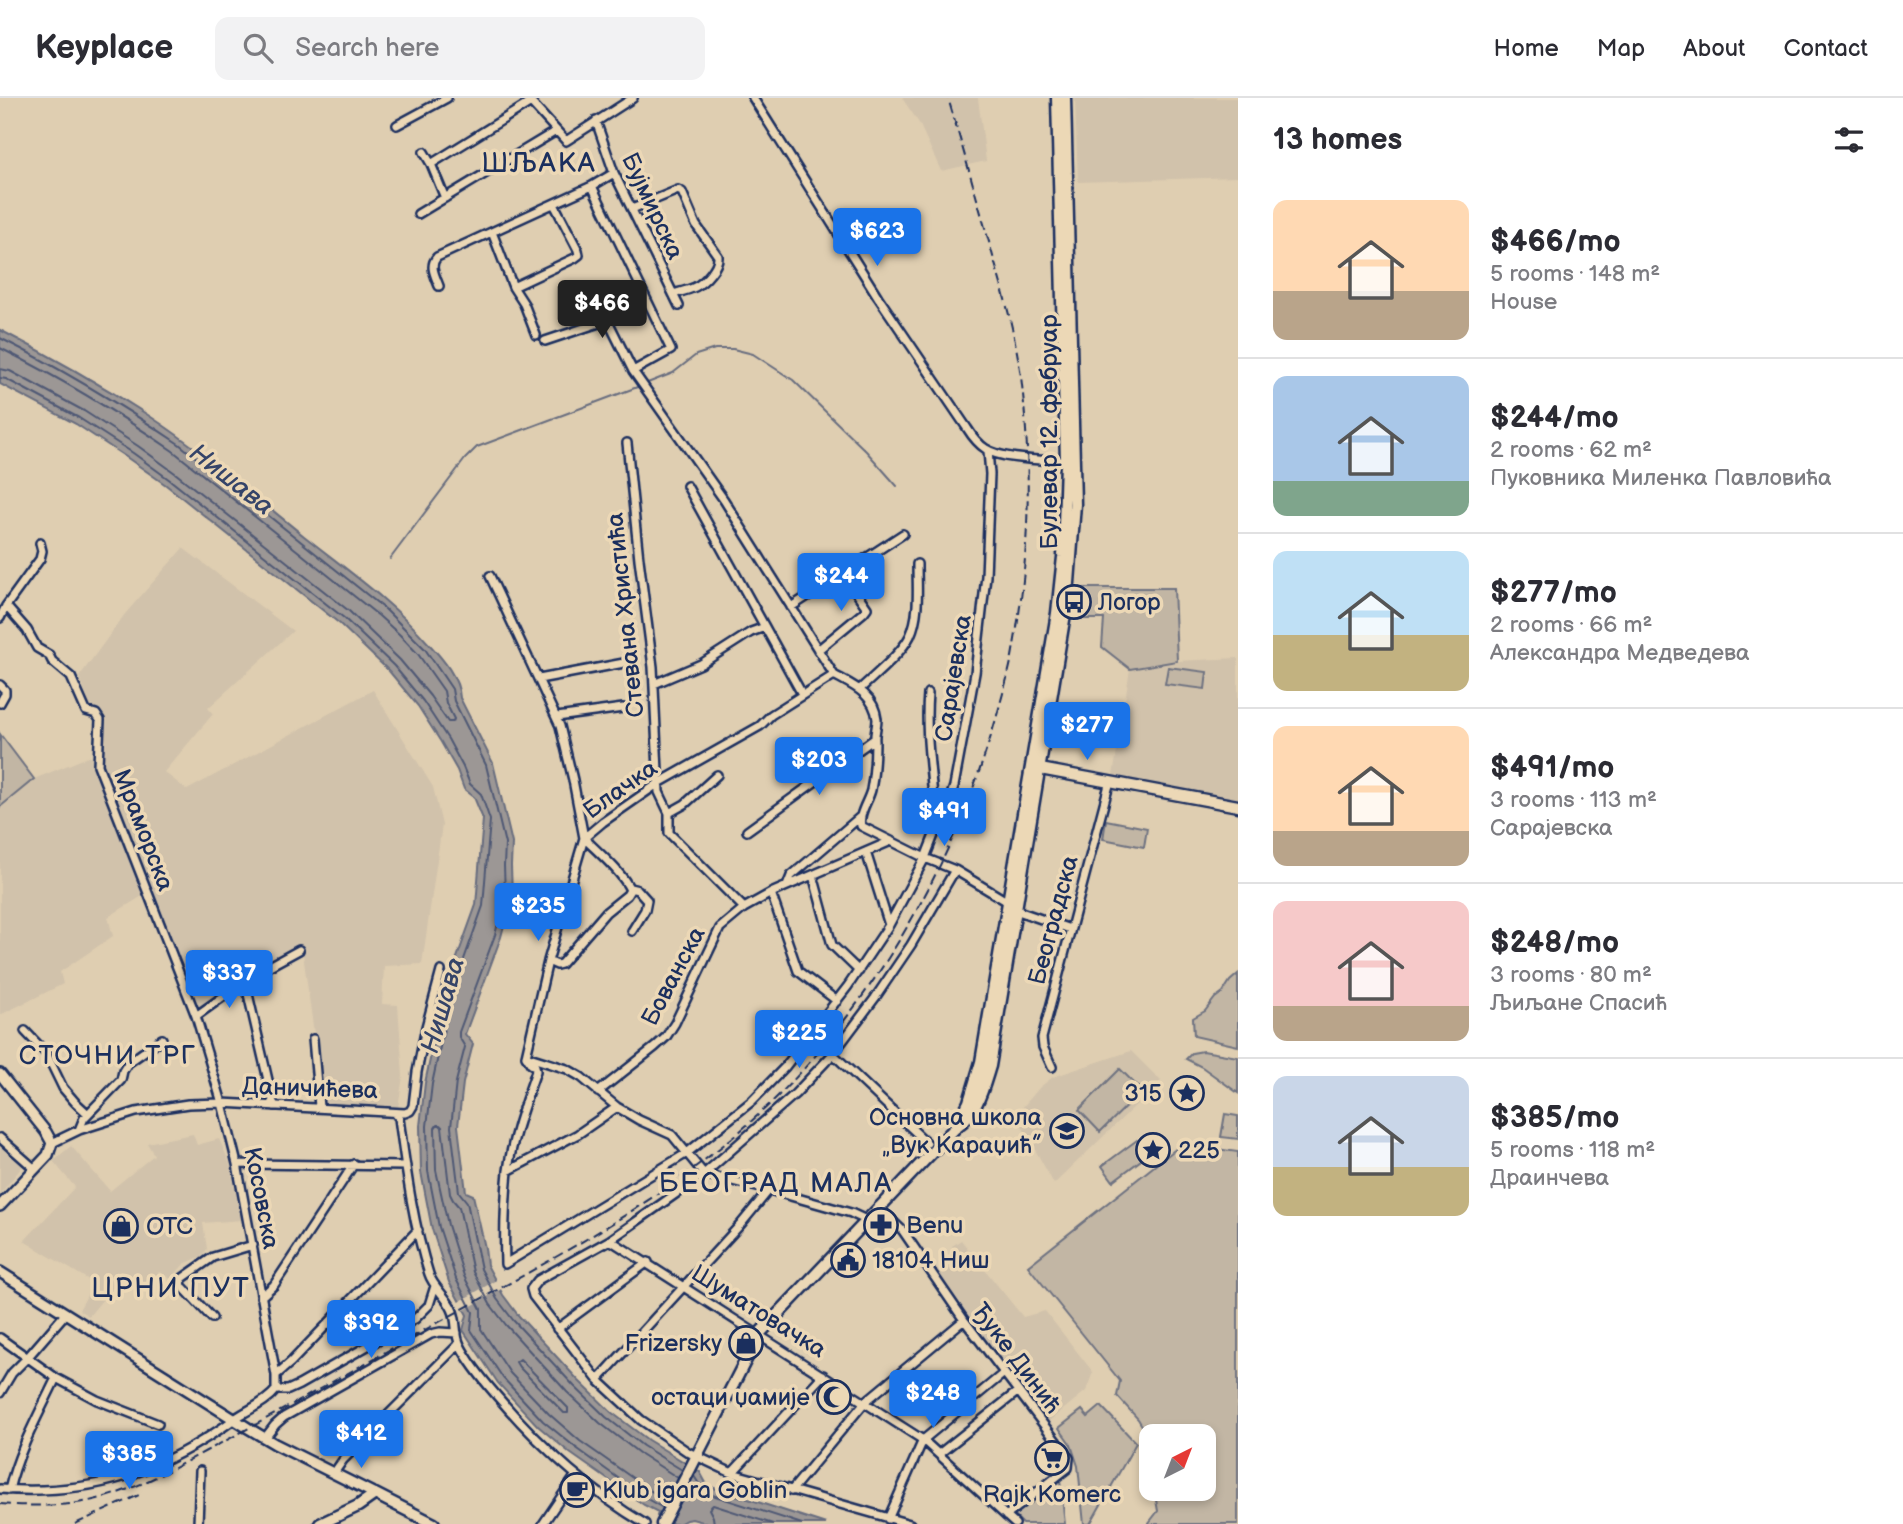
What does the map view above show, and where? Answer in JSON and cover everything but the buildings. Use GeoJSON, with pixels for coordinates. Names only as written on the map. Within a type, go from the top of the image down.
{"type":"FeatureCollection","features":[{"type":"Feature","properties":{"kind":"main road","name":"Булевар 12. фебруар"},"geometry":{"type":"LineString","coordinates":[[663,1522],[759,1335],[878,1207],[966,1120],[981,1095],[990,1066],[1012,906],[1070,569],[1075,504],[1070,462],[1057,98]]}},
{"type":"Feature","properties":{"kind":"main road","name":"Булевар 12. фебруар"},"geometry":{"type":"LineString","coordinates":[[1065,98],[1070,462]]}},
{"type":"Feature","properties":{"kind":"main road"},"geometry":{"type":"LineString","coordinates":[[1035,769],[1238,806]]}},
{"type":"Feature","properties":{"kind":"main road"},"geometry":{"type":"LineString","coordinates":[[320,1524],[358,1506],[375,1494],[434,1524]]}},
{"type":"Feature","properties":{"kind":"street"},"geometry":{"type":"LineString","coordinates":[[397,125],[447,98]]}},
{"type":"Feature","properties":{"kind":"street"},"geometry":{"type":"LineString","coordinates":[[754,98],[878,297],[980,445],[1000,455],[1070,462]]}},
{"type":"Feature","properties":{"kind":"street"},"geometry":{"type":"LineString","coordinates":[[431,164],[529,100],[566,141],[627,100]]}},
{"type":"Feature","properties":{"kind":"street","name":"Бујмирска"},"geometry":{"type":"LineString","coordinates":[[596,121],[614,173],[679,306]]}},
{"type":"Feature","properties":{"kind":"street"},"geometry":{"type":"LineString","coordinates":[[418,214],[556,131]]}},
{"type":"Feature","properties":{"kind":"street"},"geometry":{"type":"LineString","coordinates":[[424,152],[445,198]]}},
{"type":"Feature","properties":{"kind":"street"},"geometry":{"type":"LineString","coordinates":[[439,286],[432,267],[432,262],[437,257],[592,186],[614,173]]}},
{"type":"Feature","properties":{"kind":"street"},"geometry":{"type":"LineString","coordinates":[[592,186],[671,350],[633,371]]}},
{"type":"Feature","properties":{"kind":"street"},"geometry":{"type":"LineString","coordinates":[[632,209],[678,190],[682,192],[696,225],[718,256],[716,267],[695,287],[673,294]]}},
{"type":"Feature","properties":{"kind":"street"},"geometry":{"type":"LineString","coordinates":[[513,288],[579,254],[554,204]]}},
{"type":"Feature","properties":{"kind":"street"},"geometry":{"type":"LineString","coordinates":[[492,232],[513,288],[524,304],[536,335]]}},
{"type":"Feature","properties":{"kind":"street"},"geometry":{"type":"LineString","coordinates":[[545,341],[607,322],[640,382],[724,500],[834,675],[869,697],[877,723],[874,739],[876,750],[870,792],[860,817],[863,828],[955,870],[1012,906],[1070,929]]}},
{"type":"Feature","properties":{"kind":"street","name":"Стевана Христића"},"geometry":{"type":"LineString","coordinates":[[627,443],[654,684],[659,792],[669,813],[668,830],[744,908]]}},
{"type":"Feature","properties":{"kind":"street","name":"Сарајевска"},"geometry":{"type":"LineString","coordinates":[[508,1171],[505,1264],[687,1153],[761,1093],[785,1067],[859,971],[889,925],[925,858],[954,786],[975,673],[986,576],[990,474],[988,451]]}},
{"type":"Feature","properties":{"kind":"street"},"geometry":{"type":"LineString","coordinates":[[687,486],[802,694]]}},
{"type":"Feature","properties":{"kind":"street"},"geometry":{"type":"LineString","coordinates":[[792,607],[903,534]]}},
{"type":"Feature","properties":{"kind":"street"},"geometry":{"type":"LineString","coordinates":[[0,618],[40,559],[40,544]]}},
{"type":"Feature","properties":{"kind":"street"},"geometry":{"type":"LineString","coordinates":[[860,689],[910,636],[917,607],[917,564]]}},
{"type":"Feature","properties":{"kind":"street"},"geometry":{"type":"LineString","coordinates":[[818,650],[867,608],[843,573]]}},
{"type":"Feature","properties":{"kind":"street"},"geometry":{"type":"LineString","coordinates":[[490,576],[557,717],[584,838],[630,888],[638,890],[647,900],[645,910],[632,931]]}},
{"type":"Feature","properties":{"kind":"street","name":"Мраморска"},"geometry":{"type":"LineString","coordinates":[[6,606],[37,648],[68,673],[78,689],[83,707],[96,714],[100,720],[98,765],[196,1016]]}},
{"type":"Feature","properties":{"kind":"street"},"geometry":{"type":"LineString","coordinates":[[654,684],[701,664],[751,632],[765,627]]}},
{"type":"Feature","properties":{"kind":"street"},"geometry":{"type":"LineString","coordinates":[[539,679],[624,663]]}},
{"type":"Feature","properties":{"kind":"street","name":"Блачка"},"geometry":{"type":"LineString","coordinates":[[526,1056],[548,961],[584,838],[659,783],[760,726],[771,715],[834,675]]}},
{"type":"Feature","properties":{"kind":"street"},"geometry":{"type":"LineString","coordinates":[[0,685],[5,694],[0,703]]}},
{"type":"Feature","properties":{"kind":"street"},"geometry":{"type":"LineString","coordinates":[[928,694],[927,738],[936,830]]}},
{"type":"Feature","properties":{"kind":"street"},"geometry":{"type":"LineString","coordinates":[[557,717],[624,708]]}},
{"type":"Feature","properties":{"kind":"street"},"geometry":{"type":"LineString","coordinates":[[747,831],[874,739]]}},
{"type":"Feature","properties":{"kind":"street"},"geometry":{"type":"LineString","coordinates":[[669,813],[685,804],[696,791],[717,775]]}},
{"type":"Feature","properties":{"kind":"street","name":"Београдска"},"geometry":{"type":"LineString","coordinates":[[1052,1067],[1042,1038],[1110,781]]}},
{"type":"Feature","properties":{"kind":"street","name":"Бованска"},"geometry":{"type":"LineString","coordinates":[[787,886],[791,876],[860,817]]}},
{"type":"Feature","properties":{"kind":"street","name":"Бованска"},"geometry":{"type":"LineString","coordinates":[[598,1092],[666,1037],[720,928],[744,908],[771,893],[891,841]]}},
{"type":"Feature","properties":{"kind":"street"},"geometry":{"type":"LineString","coordinates":[[866,852],[889,925]]}},
{"type":"Feature","properties":{"kind":"street"},"geometry":{"type":"LineString","coordinates":[[909,1524],[694,1461],[641,1420],[598,1380],[533,1296],[533,1286],[538,1280],[610,1240],[704,1174],[795,1094],[833,1054],[875,998],[912,945],[955,870]]}},
{"type":"Feature","properties":{"kind":"street"},"geometry":{"type":"LineString","coordinates":[[813,875],[832,945],[859,971]]}},
{"type":"Feature","properties":{"kind":"street"},"geometry":{"type":"LineString","coordinates":[[548,961],[561,964],[606,912],[627,895],[630,888]]}},
{"type":"Feature","properties":{"kind":"street"},"geometry":{"type":"LineString","coordinates":[[771,893],[798,971],[837,1001]]}},
{"type":"Feature","properties":{"kind":"street"},"geometry":{"type":"LineString","coordinates":[[196,1016],[245,981],[299,950]]}},
{"type":"Feature","properties":{"kind":"street"},"geometry":{"type":"LineString","coordinates":[[395,1113],[405,1113],[413,1106],[426,1027],[441,971]]}},
{"type":"Feature","properties":{"kind":"street"},"geometry":{"type":"LineString","coordinates":[[245,981],[274,1105]]}},
{"type":"Feature","properties":{"kind":"street","name":"Косовска"},"geometry":{"type":"LineString","coordinates":[[196,1016],[237,1164],[276,1375],[276,1390]]}},
{"type":"Feature","properties":{"kind":"street"},"geometry":{"type":"LineString","coordinates":[[25,1031],[46,1053],[63,1088],[88,1114]]}},
{"type":"Feature","properties":{"kind":"street"},"geometry":{"type":"LineString","coordinates":[[79,1129],[88,1114],[121,1080],[128,1063],[162,1039]]}},
{"type":"Feature","properties":{"kind":"street"},"geometry":{"type":"LineString","coordinates":[[313,1039],[319,1107]]}},
{"type":"Feature","properties":{"kind":"street"},"geometry":{"type":"LineString","coordinates":[[833,1054],[927,1143]]}},
{"type":"Feature","properties":{"kind":"street"},"geometry":{"type":"LineString","coordinates":[[526,1056],[567,1069],[639,1121],[672,1135],[704,1174],[851,1213],[866,1220]]}},
{"type":"Feature","properties":{"kind":"street"},"geometry":{"type":"LineString","coordinates":[[508,1171],[520,1118],[536,1071],[526,1056]]}},
{"type":"Feature","properties":{"kind":"street"},"geometry":{"type":"LineString","coordinates":[[0,1074],[47,1132],[52,1143],[48,1155],[0,1206]]}},
{"type":"Feature","properties":{"kind":"street","name":"Даничићева"},"geometry":{"type":"LineString","coordinates":[[52,1143],[79,1129],[162,1107],[222,1103],[395,1113]]}},
{"type":"Feature","properties":{"kind":"street"},"geometry":{"type":"LineString","coordinates":[[508,1171],[578,1134],[617,1107]]}},
{"type":"Feature","properties":{"kind":"street"},"geometry":{"type":"LineString","coordinates":[[395,1113],[399,1118],[418,1230],[429,1275],[453,1310],[459,1344],[488,1385],[549,1450],[576,1475],[645,1524]]}},
{"type":"Feature","properties":{"kind":"street"},"geometry":{"type":"LineString","coordinates":[[0,1138],[35,1168]]}},
{"type":"Feature","properties":{"kind":"street"},"geometry":{"type":"LineString","coordinates":[[237,1164],[406,1166]]}},
{"type":"Feature","properties":{"kind":"street"},"geometry":{"type":"LineString","coordinates":[[261,1297],[274,1285],[354,1164]]}},
{"type":"Feature","properties":{"kind":"street"},"geometry":{"type":"LineString","coordinates":[[598,1380],[769,1190]]}},
{"type":"Feature","properties":{"kind":"street","name":"Ђуке Динић"},"geometry":{"type":"LineString","coordinates":[[878,1207],[903,1231],[964,1320],[1070,1462],[1068,1468],[1006,1516]]}},
{"type":"Feature","properties":{"kind":"street"},"geometry":{"type":"LineString","coordinates":[[276,1375],[418,1230]]}},
{"type":"Feature","properties":{"kind":"street","name":"Шуматовачка"},"geometry":{"type":"LineString","coordinates":[[610,1240],[923,1440],[1015,1524]]}},
{"type":"Feature","properties":{"kind":"street"},"geometry":{"type":"LineString","coordinates":[[212,1318],[182,1286],[183,1278],[213,1256],[253,1245]]}},
{"type":"Feature","properties":{"kind":"street"},"geometry":{"type":"LineString","coordinates":[[557,1329],[648,1262]]}},
{"type":"Feature","properties":{"kind":"street"},"geometry":{"type":"LineString","coordinates":[[0,1272],[265,1438],[375,1494]]}},
{"type":"Feature","properties":{"kind":"street"},"geometry":{"type":"LineString","coordinates":[[56,1378],[4,1490],[75,1488],[131,1475],[179,1455],[267,1399],[276,1390],[288,1390],[299,1385],[415,1319],[429,1305],[435,1286]]}},
{"type":"Feature","properties":{"kind":"street"},"geometry":{"type":"LineString","coordinates":[[0,1393],[12,1373],[66,1313]]}},
{"type":"Feature","properties":{"kind":"street"},"geometry":{"type":"LineString","coordinates":[[791,1491],[865,1402],[964,1320]]}},
{"type":"Feature","properties":{"kind":"street"},"geometry":{"type":"LineString","coordinates":[[265,1438],[284,1417],[431,1334],[457,1333]]}},
{"type":"Feature","properties":{"kind":"street"},"geometry":{"type":"LineString","coordinates":[[0,1338],[56,1378],[97,1400],[158,1424]]}},
{"type":"Feature","properties":{"kind":"street"},"geometry":{"type":"LineString","coordinates":[[334,1473],[343,1460],[459,1344]]}},
{"type":"Feature","properties":{"kind":"street"},"geometry":{"type":"LineString","coordinates":[[888,1519],[923,1440],[1004,1373]]}},
{"type":"Feature","properties":{"kind":"street"},"geometry":{"type":"LineString","coordinates":[[732,1473],[823,1375]]}},
{"type":"Feature","properties":{"kind":"street"},"geometry":{"type":"LineString","coordinates":[[939,1454],[1017,1392]]}},
{"type":"Feature","properties":{"kind":"street"},"geometry":{"type":"LineString","coordinates":[[198,1524],[200,1471]]}},
{"type":"Feature","properties":{"kind":"street"},"geometry":{"type":"LineString","coordinates":[[543,1524],[576,1475]]}},
{"type":"Feature","properties":{"kind":"shaded area"},"geometry":{"type":"Polygon","coordinates":[[[902,98],[978,98],[986,161],[941,171],[919,123],[902,98]]]}},
{"type":"Feature","properties":{"kind":"shaded area"},"geometry":{"type":"Polygon","coordinates":[[[1075,98],[1238,98],[1238,177],[1078,182],[1075,98]]]}},
{"type":"Feature","properties":{"kind":"shaded area"},"geometry":{"type":"Polygon","coordinates":[[[183,548],[293,631],[208,708],[213,714],[164,772],[187,790],[373,690],[433,787],[442,825],[422,964],[384,966],[382,1004],[398,1005],[403,1076],[398,1108],[324,1105],[303,954],[190,1018],[144,895],[108,917],[113,936],[60,972],[63,984],[0,1015],[0,807],[34,779],[88,757],[105,756],[102,713],[90,706],[79,677],[125,614],[183,548]]]}},
{"type":"Feature","properties":{"kind":"shaded area"},"geometry":{"type":"Polygon","coordinates":[[[1080,588],[1174,588],[1177,661],[1130,669],[1102,647],[1104,619],[1077,619],[1080,588]]]}},
{"type":"Feature","properties":{"kind":"shaded area"},"geometry":{"type":"Polygon","coordinates":[[[1238,658],[1238,801],[1113,776],[1130,669],[1177,661],[1238,658]]]}},
{"type":"Feature","properties":{"kind":"shaded area"},"geometry":{"type":"Polygon","coordinates":[[[1168,667],[1207,672],[1205,689],[1165,684],[1168,667]]]}},
{"type":"Feature","properties":{"kind":"shaded area"},"geometry":{"type":"Polygon","coordinates":[[[0,734],[34,779],[0,807],[0,734]]]}},
{"type":"Feature","properties":{"kind":"shaded area"},"geometry":{"type":"Polygon","coordinates":[[[1106,820],[1147,828],[1144,847],[1103,839],[1106,820]]]}},
{"type":"Feature","properties":{"kind":"shaded area"},"geometry":{"type":"Polygon","coordinates":[[[1238,974],[1238,1046],[1194,1036],[1193,1018],[1205,1011],[1238,974]]]}},
{"type":"Feature","properties":{"kind":"shaded area","name":"Основна школа „Вук Караџић”"},"geometry":{"type":"Polygon","coordinates":[[[1131,1051],[1161,1081],[1054,1184],[1016,1115],[1040,1087],[1053,1077],[1131,1051]]]}},
{"type":"Feature","properties":{"kind":"shaded area"},"geometry":{"type":"Polygon","coordinates":[[[1203,1051],[1238,1057],[1238,1093],[1186,1059],[1192,1053],[1203,1051]]]}},
{"type":"Feature","properties":{"kind":"shaded area"},"geometry":{"type":"Polygon","coordinates":[[[1120,1069],[1142,1091],[1100,1132],[1079,1110],[1120,1069]]]}},
{"type":"Feature","properties":{"kind":"shaded area"},"geometry":{"type":"Polygon","coordinates":[[[1225,1114],[1238,1116],[1238,1139],[1221,1137],[1225,1114]]]}},
{"type":"Feature","properties":{"kind":"shaded area","name":"OTC"},"geometry":{"type":"Polygon","coordinates":[[[193,1134],[197,1145],[219,1139],[230,1164],[242,1220],[203,1223],[207,1249],[202,1256],[184,1264],[171,1279],[159,1272],[155,1277],[151,1275],[144,1286],[123,1275],[89,1316],[79,1310],[94,1283],[24,1241],[75,1187],[53,1161],[71,1146],[110,1191],[154,1155],[147,1143],[193,1134]]]}},
{"type":"Feature","properties":{"kind":"shaded area"},"geometry":{"type":"Polygon","coordinates":[[[0,1140],[26,1162],[0,1194],[0,1140]]]}},
{"type":"Feature","properties":{"kind":"shaded area"},"geometry":{"type":"Polygon","coordinates":[[[1137,1140],[1149,1154],[1113,1181],[1102,1166],[1137,1140]]]}},
{"type":"Feature","properties":{"kind":"shaded area"},"geometry":{"type":"Polygon","coordinates":[[[1182,1144],[1238,1152],[1238,1524],[1148,1524],[1158,1511],[1156,1502],[1216,1502],[1216,1424],[1141,1424],[1117,1396],[1120,1381],[1028,1266],[1182,1144]]]}},
{"type":"Feature","properties":{"kind":"shaded area"},"geometry":{"type":"Polygon","coordinates":[[[961,1240],[1023,1317],[1045,1311],[1093,1372],[1086,1391],[1048,1422],[939,1276],[962,1260],[952,1246],[961,1240]]]}},
{"type":"Feature","properties":{"kind":"shaded area"},"geometry":{"type":"Polygon","coordinates":[[[1101,1406],[1136,1443],[1090,1524],[1084,1524],[1078,1466],[1071,1445],[1059,1428],[1082,1410],[1088,1417],[1101,1406]]]}},
{"type":"Feature","properties":{"kind":"shaded area"},"geometry":{"type":"Polygon","coordinates":[[[1060,1480],[1065,1524],[1023,1524],[1013,1514],[1060,1480]]]}},
{"type":"Feature","properties":{"kind":"water","name":"Нишава"},"geometry":{"type":"Polygon","coordinates":[[[0,330],[112,392],[188,443],[385,600],[415,629],[449,669],[457,683],[460,698],[493,763],[512,843],[512,895],[501,937],[465,1034],[473,1044],[463,1083],[458,1126],[466,1192],[473,1195],[487,1265],[503,1295],[518,1315],[611,1412],[648,1440],[700,1472],[711,1487],[826,1524],[710,1524],[692,1519],[673,1524],[657,1516],[658,1512],[570,1453],[538,1426],[498,1383],[463,1330],[467,1315],[449,1282],[432,1229],[421,1172],[420,1126],[425,1083],[444,994],[476,905],[483,819],[474,797],[464,789],[457,770],[418,706],[389,671],[340,624],[166,485],[76,424],[0,384],[0,330]]]}},
{"type":"Feature","properties":{"kind":"pier"},"geometry":{"type":"Polygon","coordinates":[[[498,1279],[503,1288],[461,1312],[457,1303],[498,1279]]]}},
{"type":"Feature","properties":{"kind":"waterway"},"geometry":{"type":"LineString","coordinates":[[645,384],[673,373],[696,355],[715,349],[733,349],[753,354],[793,380],[866,451],[897,486]]}},
{"type":"Feature","properties":{"kind":"waterway"},"geometry":{"type":"LineString","coordinates":[[390,559],[465,459],[477,447],[640,386]]}},
{"type":"Feature","properties":{"kind":"railway"},"geometry":{"type":"LineString","coordinates":[[0,1504],[44,1506],[78,1503],[105,1497],[149,1480],[281,1411],[573,1247],[654,1196],[732,1138],[779,1095],[822,1048],[862,997],[929,887],[957,828],[980,769],[1005,687],[1023,585],[1028,485],[1020,369],[1003,291],[948,98]]}},
{"type":"Feature","properties":{"kind":"railway"},"geometry":{"type":"LineString","coordinates":[[75,1524],[139,1495]]}},
{"type":"Feature","properties":{"kind":"place","name":"Логор"},"geometry":{"type":"Point","coordinates":[1074,602]}},
{"type":"Feature","properties":{"kind":"place","name":"315"},"geometry":{"type":"Point","coordinates":[1187,1093]}},
{"type":"Feature","properties":{"kind":"place","name":"Основна школа „Вук Караџић”"},"geometry":{"type":"Point","coordinates":[1067,1131]}},
{"type":"Feature","properties":{"kind":"place","name":"225"},"geometry":{"type":"Point","coordinates":[1153,1150]}},
{"type":"Feature","properties":{"kind":"place","name":"Benu"},"geometry":{"type":"Point","coordinates":[881,1225]}},
{"type":"Feature","properties":{"kind":"place","name":"OTC"},"geometry":{"type":"Point","coordinates":[121,1226]}},
{"type":"Feature","properties":{"kind":"place","name":"18104 Ниш"},"geometry":{"type":"Point","coordinates":[848,1260]}},
{"type":"Feature","properties":{"kind":"place","name":"Frizersky"},"geometry":{"type":"Point","coordinates":[746,1343]}},
{"type":"Feature","properties":{"kind":"place","name":"остаци џамије"},"geometry":{"type":"Point","coordinates":[834,1397]}},
{"type":"Feature","properties":{"kind":"place","name":"Rajk Komerc"},"geometry":{"type":"Point","coordinates":[1052,1458]}},
{"type":"Feature","properties":{"kind":"place","name":"Klub igara Goblin"},"geometry":{"type":"Point","coordinates":[577,1490]}},
{"type":"Feature","properties":{"kind":"district","name":"ШЉАКА"},"geometry":{"type":"Point","coordinates":[539,162]}},
{"type":"Feature","properties":{"kind":"district","name":"СТОЧНИ ТРГ"},"geometry":{"type":"Point","coordinates":[108,1055]}},
{"type":"Feature","properties":{"kind":"district","name":"БЕОГРАД МАЛА"},"geometry":{"type":"Point","coordinates":[776,1182]}},
{"type":"Feature","properties":{"kind":"district","name":"ЦРНИ ПУТ"},"geometry":{"type":"Point","coordinates":[171,1287]}}]}
